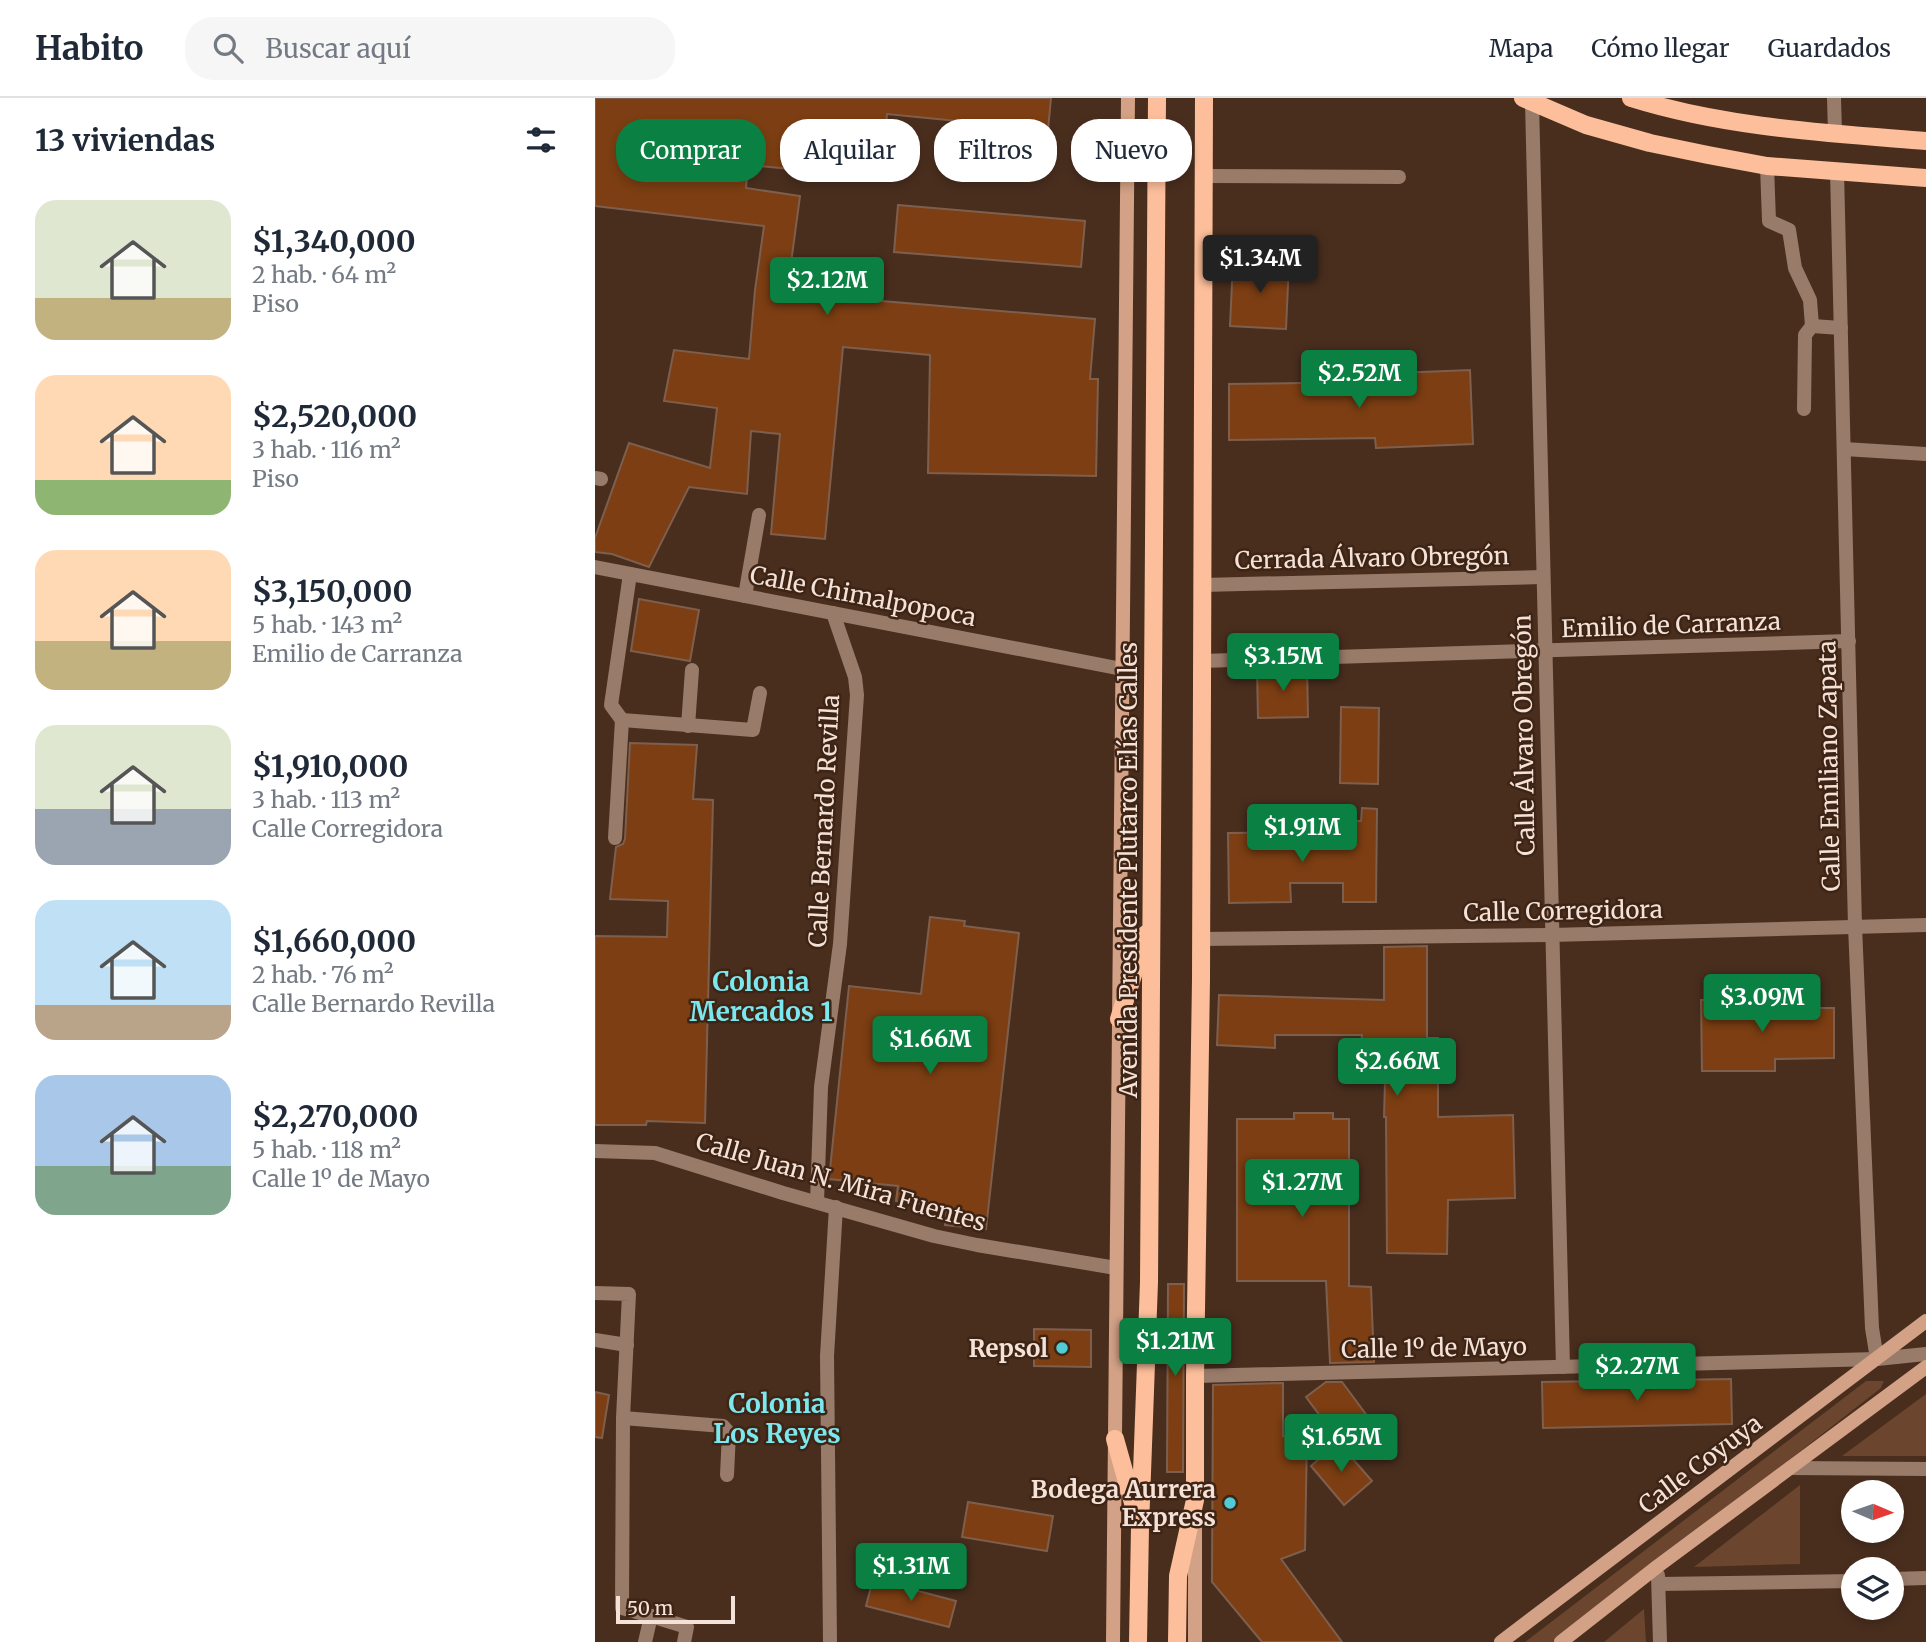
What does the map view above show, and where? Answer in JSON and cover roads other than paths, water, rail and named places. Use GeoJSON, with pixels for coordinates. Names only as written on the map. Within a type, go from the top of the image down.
{"type":"FeatureCollection","features":[{"type":"Feature","properties":{"kind":"main road","name":"Avenida Presidente Plutarco Elías Calles"},"geometry":{"type":"LineString","coordinates":[[1138,1642],[1149,1282],[1157,98]]}},
{"type":"Feature","properties":{"kind":"main road"},"geometry":{"type":"LineString","coordinates":[[1177,1642],[1178,1576],[1195,1500],[1201,939],[1204,98]]}},
{"type":"Feature","properties":{"kind":"main road"},"geometry":{"type":"LineString","coordinates":[[1631,98],[1710,118],[1779,129],[1926,141]]}},
{"type":"Feature","properties":{"kind":"main road"},"geometry":{"type":"LineString","coordinates":[[1528,100],[1587,125],[1650,143],[1767,166],[1926,178]]}},
{"type":"Feature","properties":{"kind":"main road"},"geometry":{"type":"LineString","coordinates":[[1119,1019],[1152,914]]}},
{"type":"Feature","properties":{"kind":"main road"},"geometry":{"type":"LineString","coordinates":[[1115,1439],[1140,1527]]}},
{"type":"Feature","properties":{"kind":"street","name":"Avenida Presidente Plutarco Elías Calles"},"geometry":{"type":"LineString","coordinates":[[1113,1642],[1128,98]]}},
{"type":"Feature","properties":{"kind":"street"},"geometry":{"type":"LineString","coordinates":[[1835,98],[1835,134]]}},
{"type":"Feature","properties":{"kind":"street","name":"Calle Álvaro Obregón"},"geometry":{"type":"LineString","coordinates":[[1528,100],[1563,1367]]}},
{"type":"Feature","properties":{"kind":"street"},"geometry":{"type":"LineString","coordinates":[[1767,166],[1767,214],[1769,220],[1789,230],[1795,268],[1810,300],[1812,326],[1805,335],[1804,409]]}},
{"type":"Feature","properties":{"kind":"street","name":"Calle Emiliano Zapata"},"geometry":{"type":"LineString","coordinates":[[1837,171],[1855,926],[1872,1328],[1877,1359]]}},
{"type":"Feature","properties":{"kind":"street"},"geometry":{"type":"LineString","coordinates":[[1204,176],[1399,177]]}},
{"type":"Feature","properties":{"kind":"street"},"geometry":{"type":"LineString","coordinates":[[1812,326],[1841,328]]}},
{"type":"Feature","properties":{"kind":"street"},"geometry":{"type":"LineString","coordinates":[[1844,449],[1926,454]]}},
{"type":"Feature","properties":{"kind":"street"},"geometry":{"type":"LineString","coordinates":[[745,596],[759,516]]}},
{"type":"Feature","properties":{"kind":"street","name":"Calle Chimalpopoca"},"geometry":{"type":"LineString","coordinates":[[595,567],[1122,669]]}},
{"type":"Feature","properties":{"kind":"street"},"geometry":{"type":"LineString","coordinates":[[615,838],[622,720],[611,705],[630,574]]}},
{"type":"Feature","properties":{"kind":"street","name":"Cerrada Álvaro Obregón"},"geometry":{"type":"LineString","coordinates":[[1202,585],[1543,577]]}},
{"type":"Feature","properties":{"kind":"street","name":"Calle Bernardo Revilla"},"geometry":{"type":"LineString","coordinates":[[817,1202],[821,1087],[841,944],[857,695],[855,677],[833,613]]}},
{"type":"Feature","properties":{"kind":"street","name":"Emilio de Carranza"},"geometry":{"type":"LineString","coordinates":[[1202,661],[1849,641]]}},
{"type":"Feature","properties":{"kind":"street"},"geometry":{"type":"LineString","coordinates":[[688,726],[692,670]]}},
{"type":"Feature","properties":{"kind":"street"},"geometry":{"type":"LineString","coordinates":[[622,720],[753,730],[760,693]]}},
{"type":"Feature","properties":{"kind":"street","name":"Calle Corregidora"},"geometry":{"type":"LineString","coordinates":[[1201,939],[1551,935],[1926,925]]}},
{"type":"Feature","properties":{"kind":"street","name":"Calle Juan N. Mira Fuentes"},"geometry":{"type":"LineString","coordinates":[[595,1152],[655,1153],[921,1233],[1116,1268]]}},
{"type":"Feature","properties":{"kind":"street"},"geometry":{"type":"LineString","coordinates":[[830,1642],[827,1356],[836,1207]]}},
{"type":"Feature","properties":{"kind":"street"},"geometry":{"type":"LineString","coordinates":[[595,1293],[629,1294],[623,1418],[622,1608],[651,1616],[685,1635]]}},
{"type":"Feature","properties":{"kind":"street","name":"Calle Coyuya"},"geometry":{"type":"LineString","coordinates":[[1501,1642],[1926,1321]]}},
{"type":"Feature","properties":{"kind":"street"},"geometry":{"type":"LineString","coordinates":[[595,1340],[627,1345]]}},
{"type":"Feature","properties":{"kind":"street","name":"Calle 1º de Mayo"},"geometry":{"type":"LineString","coordinates":[[1195,1376],[1877,1359],[1926,1354]]}},
{"type":"Feature","properties":{"kind":"street"},"geometry":{"type":"LineString","coordinates":[[1561,1642],[1658,1566],[1926,1367]]}},
{"type":"Feature","properties":{"kind":"street"},"geometry":{"type":"LineString","coordinates":[[623,1418],[723,1426],[729,1433],[727,1475]]}},
{"type":"Feature","properties":{"kind":"street"},"geometry":{"type":"LineString","coordinates":[[1790,1468],[1926,1469]]}},
{"type":"Feature","properties":{"kind":"street"},"geometry":{"type":"LineString","coordinates":[[1195,1500],[1195,1642]]}},
{"type":"Feature","properties":{"kind":"street"},"geometry":{"type":"LineString","coordinates":[[1658,1566],[1660,1642]]}},
{"type":"Feature","properties":{"kind":"street"},"geometry":{"type":"LineString","coordinates":[[1904,1579],[1926,1578]]}},
{"type":"Feature","properties":{"kind":"street"},"geometry":{"type":"LineString","coordinates":[[1659,1584],[1841,1581]]}},
{"type":"Feature","properties":{"kind":"street"},"geometry":{"type":"LineString","coordinates":[[645,1642],[651,1616]]}},
{"type":"Feature","properties":{"kind":"place","name":"Repsol"},"geometry":{"type":"Point","coordinates":[1062,1348]}},
{"type":"Feature","properties":{"kind":"place","name":"Bodega Aurrera Express"},"geometry":{"type":"Point","coordinates":[1230,1503]}},
{"type":"Feature","properties":{"kind":"district","name":"Colonia Mercados 1"},"geometry":{"type":"Point","coordinates":[761,996]}},
{"type":"Feature","properties":{"kind":"district","name":"Colonia Los Reyes"},"geometry":{"type":"Point","coordinates":[777,1418]}}]}
